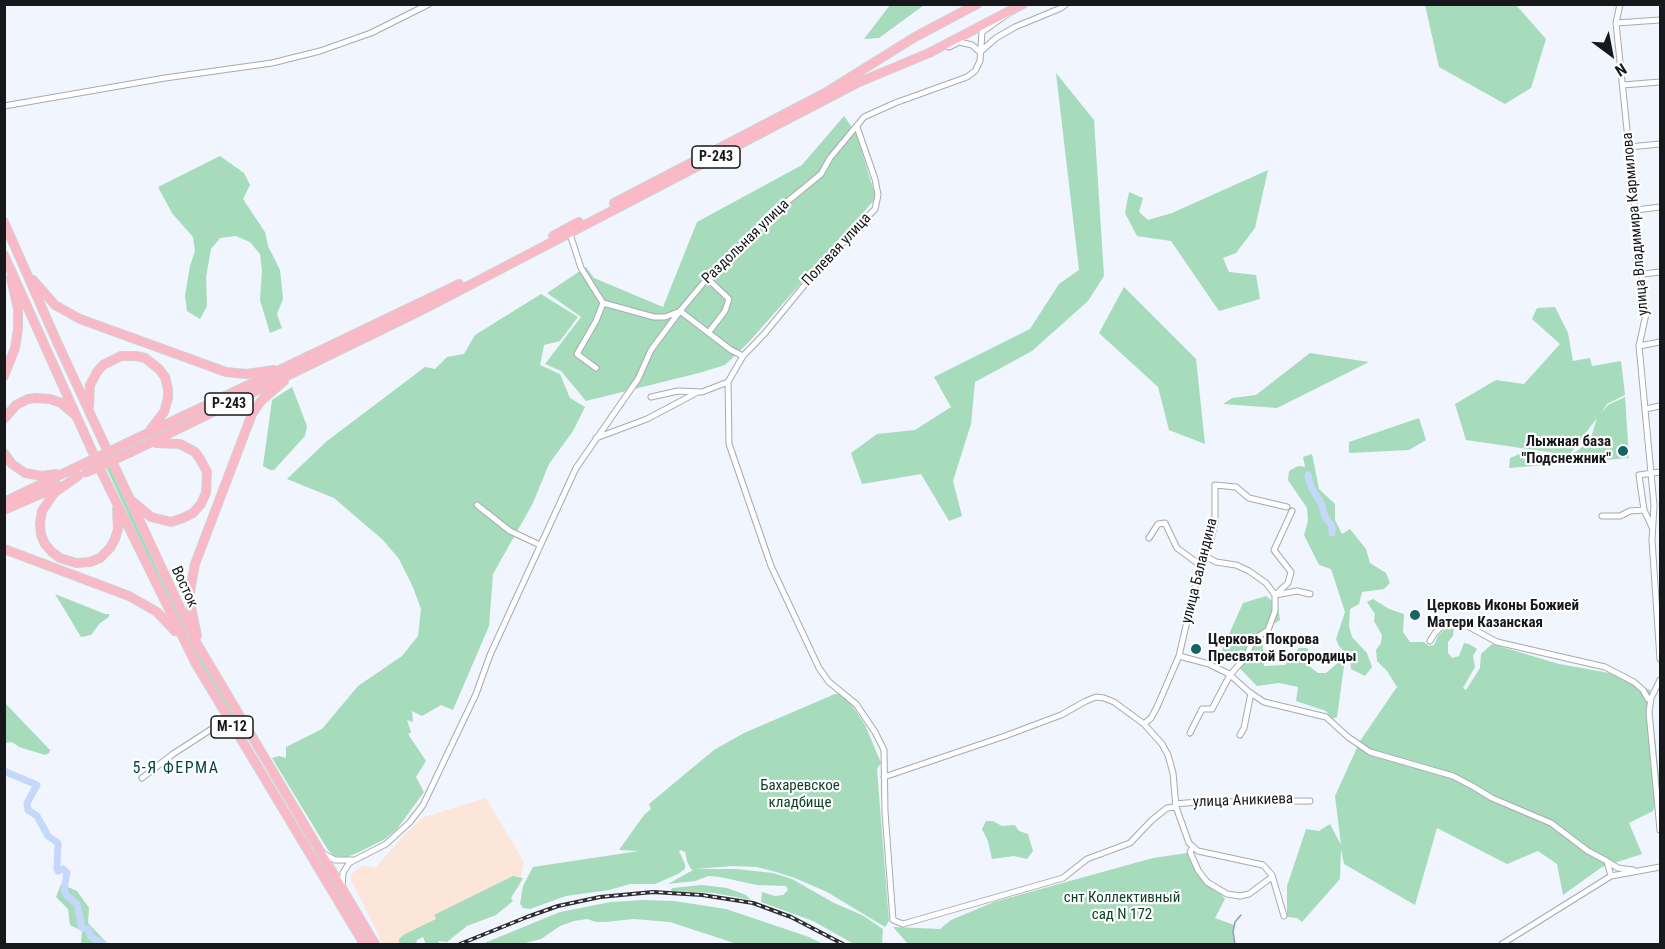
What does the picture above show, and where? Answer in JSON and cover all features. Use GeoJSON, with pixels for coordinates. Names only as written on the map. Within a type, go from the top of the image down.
{"type":"FeatureCollection","features":[{"type":"Feature","properties":{"kind":"highway"},"geometry":{"type":"LineString","coordinates":[[6,225],[35,283],[51,301],[72,316],[226,372],[254,374],[292,366],[488,269],[847,80],[915,38],[977,4]]}},
{"type":"Feature","properties":{"kind":"highway","name":"Р-243"},"geometry":{"type":"LineString","coordinates":[[79,471],[131,452],[422,310],[857,83],[929,53],[1023,4]]}},
{"type":"Feature","properties":{"kind":"highway","name":"Восток"},"geometry":{"type":"LineString","coordinates":[[6,225],[178,607],[201,651],[375,945]]}},
{"type":"Feature","properties":{"kind":"highway","name":"Восток"},"geometry":{"type":"LineString","coordinates":[[4,255],[115,500],[189,650],[227,719],[364,945]]}},
{"type":"Feature","properties":{"kind":"highway"},"geometry":{"type":"LineString","coordinates":[[4,261],[13,286],[19,319],[15,348],[4,376]]}},
{"type":"Feature","properties":{"kind":"highway"},"geometry":{"type":"LineString","coordinates":[[89,413],[89,390],[100,368],[121,356],[144,358],[156,366],[165,377],[168,398],[159,421],[141,436]]}},
{"type":"Feature","properties":{"kind":"highway"},"geometry":{"type":"LineString","coordinates":[[201,651],[191,611],[190,588],[195,564],[242,437],[261,400],[308,365]]}},
{"type":"Feature","properties":{"kind":"highway","name":"Р-243"},"geometry":{"type":"LineString","coordinates":[[79,471],[141,436],[292,366]]}},
{"type":"Feature","properties":{"kind":"highway"},"geometry":{"type":"LineString","coordinates":[[4,419],[19,403],[28,399],[40,398],[61,403],[78,420]]}},
{"type":"Feature","properties":{"kind":"highway"},"geometry":{"type":"LineString","coordinates":[[129,498],[151,518],[171,522],[193,513],[201,504],[206,493],[207,472],[195,453],[180,444],[149,443]]}},
{"type":"Feature","properties":{"kind":"highway"},"geometry":{"type":"LineString","coordinates":[[4,453],[15,467],[33,475],[79,471]]}},
{"type":"Feature","properties":{"kind":"highway"},"geometry":{"type":"LineString","coordinates":[[79,471],[50,497],[41,516],[43,540],[52,552],[71,562],[85,563],[100,558],[113,544],[118,529],[115,500]]}},
{"type":"Feature","properties":{"kind":"highway"},"geometry":{"type":"LineString","coordinates":[[4,502],[79,471]]}},
{"type":"Feature","properties":{"kind":"highway"},"geometry":{"type":"LineString","coordinates":[[4,510],[79,471]]}},
{"type":"Feature","properties":{"kind":"highway"},"geometry":{"type":"LineString","coordinates":[[4,549],[117,591],[140,602],[165,620],[189,650]]}},
{"type":"Feature","properties":{"kind":"street"},"geometry":{"type":"LineString","coordinates":[[4,106],[165,78],[272,63],[320,51],[371,33],[429,4]]}},
{"type":"Feature","properties":{"kind":"street"},"geometry":{"type":"LineString","coordinates":[[958,14],[970,4]]}},
{"type":"Feature","properties":{"kind":"street"},"geometry":{"type":"LineString","coordinates":[[929,53],[959,42],[972,45],[980,52],[996,38],[1015,27],[1061,9],[1066,4]]}},
{"type":"Feature","properties":{"kind":"street","name":"улица Владимира Кармилова"},"geometry":{"type":"LineString","coordinates":[[1620,4],[1616,23],[1646,314],[1640,346],[1654,505],[1652,540],[1658,600],[1660,659]]}},
{"type":"Feature","properties":{"kind":"street","name":"Раздольная улица"},"geometry":{"type":"LineString","coordinates":[[354,860],[386,844],[410,822],[423,805],[476,694],[490,655],[576,468],[594,439],[638,379],[651,350],[680,311],[705,280],[765,220],[820,174],[830,158],[864,117],[876,110],[967,77],[975,71],[980,61],[982,32],[1004,19],[1010,12]]}},
{"type":"Feature","properties":{"kind":"street"},"geometry":{"type":"LineString","coordinates":[[1616,23],[1660,20]]}},
{"type":"Feature","properties":{"kind":"street"},"geometry":{"type":"LineString","coordinates":[[1623,85],[1660,82]]}},
{"type":"Feature","properties":{"kind":"street","name":"Полевая улица"},"geometry":{"type":"LineString","coordinates":[[728,382],[743,356],[816,271],[875,209],[878,195],[875,179],[855,128]]}},
{"type":"Feature","properties":{"kind":"street"},"geometry":{"type":"LineString","coordinates":[[1629,147],[1660,144]]}},
{"type":"Feature","properties":{"kind":"street"},"geometry":{"type":"LineString","coordinates":[[1636,210],[1660,207]]}},
{"type":"Feature","properties":{"kind":"street"},"geometry":{"type":"LineString","coordinates":[[570,234],[581,268],[603,303],[654,318],[665,317],[680,311],[731,350],[743,356]]}},
{"type":"Feature","properties":{"kind":"street"},"geometry":{"type":"LineString","coordinates":[[1643,274],[1660,272]]}},
{"type":"Feature","properties":{"kind":"street"},"geometry":{"type":"LineString","coordinates":[[705,280],[710,280],[729,299],[725,310],[710,332]]}},
{"type":"Feature","properties":{"kind":"street"},"geometry":{"type":"LineString","coordinates":[[596,368],[577,354],[596,321],[603,303]]}},
{"type":"Feature","properties":{"kind":"street"},"geometry":{"type":"LineString","coordinates":[[1640,346],[1660,342]]}},
{"type":"Feature","properties":{"kind":"street"},"geometry":{"type":"LineString","coordinates":[[594,439],[647,419],[696,393],[728,382],[729,444],[771,566],[819,668],[829,682],[850,698],[876,732],[884,750],[893,920],[903,924],[1063,878],[1087,859],[1131,843],[1144,827],[1167,808],[1175,795]]}},
{"type":"Feature","properties":{"kind":"street"},"geometry":{"type":"LineString","coordinates":[[651,397],[678,391],[696,393]]}},
{"type":"Feature","properties":{"kind":"street"},"geometry":{"type":"LineString","coordinates":[[1645,409],[1660,406]]}},
{"type":"Feature","properties":{"kind":"street"},"geometry":{"type":"LineString","coordinates":[[1653,529],[1644,510],[1639,475],[1660,472]]}},
{"type":"Feature","properties":{"kind":"street","name":"улица Баландина"},"geometry":{"type":"LineString","coordinates":[[1144,724],[1151,718],[1157,707],[1179,657],[1200,566],[1209,547],[1215,522],[1215,485],[1236,487],[1249,498],[1287,507]]}},
{"type":"Feature","properties":{"kind":"street"},"geometry":{"type":"LineString","coordinates":[[477,505],[510,531],[540,545]]}},
{"type":"Feature","properties":{"kind":"street"},"geometry":{"type":"LineString","coordinates":[[1602,516],[1620,516],[1630,511],[1644,510]]}},
{"type":"Feature","properties":{"kind":"street"},"geometry":{"type":"LineString","coordinates":[[1275,595],[1288,583],[1291,572],[1274,549],[1292,511]]}},
{"type":"Feature","properties":{"kind":"street"},"geometry":{"type":"LineString","coordinates":[[1149,538],[1158,524],[1165,523],[1177,548],[1200,566]]}},
{"type":"Feature","properties":{"kind":"street"},"geometry":{"type":"LineString","coordinates":[[1652,540],[1660,539]]}},
{"type":"Feature","properties":{"kind":"street"},"geometry":{"type":"LineString","coordinates":[[1190,733],[1202,709],[1212,709],[1230,675],[1245,657],[1253,640],[1268,630],[1275,611],[1275,595],[1266,583],[1236,565],[1216,562],[1205,556]]}},
{"type":"Feature","properties":{"kind":"street"},"geometry":{"type":"LineString","coordinates":[[1275,595],[1297,591],[1310,594]]}},
{"type":"Feature","properties":{"kind":"street"},"geometry":{"type":"LineString","coordinates":[[1430,640],[1444,624],[1452,621],[1464,624],[1497,642],[1605,668],[1634,682],[1643,690],[1648,699],[1651,698]]}},
{"type":"Feature","properties":{"kind":"street"},"geometry":{"type":"LineString","coordinates":[[1179,657],[1209,664],[1230,675],[1264,702],[1326,717],[1370,752],[1453,776],[1492,798],[1551,824],[1588,851],[1618,868],[1638,870]]}},
{"type":"Feature","properties":{"kind":"street"},"geometry":{"type":"LineString","coordinates":[[1660,679],[1651,698],[1649,712],[1659,794],[1660,830]]}},
{"type":"Feature","properties":{"kind":"street"},"geometry":{"type":"LineString","coordinates":[[1240,735],[1251,693]]}},
{"type":"Feature","properties":{"kind":"street"},"geometry":{"type":"LineString","coordinates":[[884,777],[1061,715],[1086,700],[1096,697],[1114,702],[1144,724],[1162,744],[1168,755],[1173,773],[1176,805],[1189,843],[1198,851],[1263,865],[1272,877],[1284,916]]}},
{"type":"Feature","properties":{"kind":"street"},"geometry":{"type":"LineString","coordinates":[[142,778],[173,754],[227,719]]}},
{"type":"Feature","properties":{"kind":"street","name":"улица Аникиева"},"geometry":{"type":"LineString","coordinates":[[1167,808],[1198,802],[1310,801]]}},
{"type":"Feature","properties":{"kind":"street"},"geometry":{"type":"LineString","coordinates":[[1193,847],[1190,852],[1198,870],[1207,882],[1227,894],[1240,896],[1249,894],[1272,877]]}},
{"type":"Feature","properties":{"kind":"street"},"geometry":{"type":"LineString","coordinates":[[320,850],[334,860],[354,860]]}},
{"type":"Feature","properties":{"kind":"street"},"geometry":{"type":"LineString","coordinates":[[342,889],[342,873],[354,860]]}},
{"type":"Feature","properties":{"kind":"street"},"geometry":{"type":"LineString","coordinates":[[1607,861],[1611,876]]}},
{"type":"Feature","properties":{"kind":"street"},"geometry":{"type":"LineString","coordinates":[[1502,945],[1611,876],[1660,867]]}},
{"type":"Feature","properties":{"kind":"shaded area"},"geometry":{"type":"Polygon","coordinates":[[[486,798],[524,862],[519,887],[400,944],[383,944],[351,880],[352,874],[363,865],[375,868],[406,833],[424,817],[486,798]]]}},
{"type":"Feature","properties":{"kind":"green space"},"geometry":{"type":"Polygon","coordinates":[[[890,5],[924,5],[879,38],[864,39],[890,5]]]}},
{"type":"Feature","properties":{"kind":"green space"},"geometry":{"type":"Polygon","coordinates":[[[1425,5],[1516,5],[1546,39],[1531,88],[1505,104],[1439,67],[1425,5]]]}},
{"type":"Feature","properties":{"kind":"green space"},"geometry":{"type":"Polygon","coordinates":[[[1056,73],[1094,120],[1104,276],[1088,301],[1032,351],[975,382],[971,424],[953,481],[962,516],[949,521],[921,474],[862,484],[851,453],[877,434],[915,430],[951,407],[934,377],[1030,329],[1059,284],[1079,270],[1056,73]]]}},
{"type":"Feature","properties":{"kind":"green space"},"geometry":{"type":"Polygon","coordinates":[[[844,116],[856,133],[876,198],[748,343],[725,365],[586,401],[561,371],[545,364],[581,317],[547,293],[586,267],[594,278],[663,307],[697,222],[802,165],[844,116]]]}},
{"type":"Feature","properties":{"kind":"green space"},"geometry":{"type":"Polygon","coordinates":[[[220,156],[244,173],[250,185],[243,199],[265,232],[268,246],[280,270],[283,299],[277,314],[282,328],[270,333],[260,300],[262,270],[260,254],[250,242],[236,236],[220,238],[211,249],[206,277],[207,306],[200,319],[187,311],[185,296],[195,251],[193,237],[172,213],[158,187],[220,156]]]}},
{"type":"Feature","properties":{"kind":"green space"},"geometry":{"type":"Polygon","coordinates":[[[1268,170],[1255,228],[1236,253],[1223,258],[1229,272],[1256,275],[1260,299],[1219,311],[1171,241],[1137,236],[1125,213],[1129,192],[1143,198],[1139,212],[1148,220],[1172,213],[1268,170]]]}},
{"type":"Feature","properties":{"kind":"green space"},"geometry":{"type":"Polygon","coordinates":[[[1124,287],[1196,359],[1205,444],[1169,430],[1158,387],[1099,333],[1124,287]]]}},
{"type":"Feature","properties":{"kind":"green space"},"geometry":{"type":"Polygon","coordinates":[[[541,294],[578,317],[560,341],[544,345],[540,365],[560,374],[570,398],[585,407],[573,431],[549,464],[533,503],[493,574],[489,626],[453,710],[441,705],[422,716],[412,711],[413,722],[407,720],[411,732],[408,734],[426,761],[416,777],[424,792],[397,829],[385,839],[347,857],[334,856],[328,850],[272,758],[279,756],[286,758],[286,747],[322,729],[358,686],[402,656],[418,636],[421,609],[399,559],[383,540],[334,498],[287,479],[327,441],[425,367],[435,369],[447,357],[464,354],[475,335],[541,294]]]}},
{"type":"Feature","properties":{"kind":"green space"},"geometry":{"type":"Polygon","coordinates":[[[1555,307],[1568,333],[1573,361],[1590,358],[1592,366],[1621,361],[1625,395],[1607,404],[1601,413],[1608,405],[1625,397],[1629,458],[1509,468],[1510,458],[1527,451],[1569,457],[1590,441],[1597,418],[1569,455],[1466,440],[1455,404],[1496,380],[1524,384],[1560,344],[1532,319],[1537,308],[1555,307]]]}},
{"type":"Feature","properties":{"kind":"green space"},"geometry":{"type":"Polygon","coordinates":[[[1310,353],[1369,362],[1277,408],[1223,404],[1232,398],[1256,395],[1310,353]]]}},
{"type":"Feature","properties":{"kind":"green space"},"geometry":{"type":"Polygon","coordinates":[[[292,387],[307,426],[305,436],[274,470],[270,470],[263,466],[272,400],[292,387]]]}},
{"type":"Feature","properties":{"kind":"green space"},"geometry":{"type":"Polygon","coordinates":[[[1419,418],[1426,440],[1409,450],[1349,453],[1349,442],[1419,418]]]}},
{"type":"Feature","properties":{"kind":"green space"},"geometry":{"type":"Polygon","coordinates":[[[1312,454],[1319,489],[1335,504],[1335,520],[1342,534],[1350,529],[1366,549],[1370,563],[1386,573],[1390,583],[1384,589],[1362,592],[1359,604],[1350,609],[1349,626],[1352,637],[1367,653],[1372,667],[1365,676],[1351,669],[1350,657],[1339,646],[1336,639],[1345,612],[1331,569],[1319,565],[1304,535],[1308,521],[1307,508],[1288,480],[1289,471],[1298,466],[1305,467],[1303,457],[1312,454]]]}},
{"type":"Feature","properties":{"kind":"green space"},"geometry":{"type":"Polygon","coordinates":[[[109,465],[175,608],[208,672],[229,704],[251,747],[303,834],[224,709],[172,609],[106,467],[109,465]]]}},
{"type":"Feature","properties":{"kind":"green space"},"geometry":{"type":"Polygon","coordinates":[[[55,594],[109,614],[109,617],[100,623],[91,635],[81,637],[55,594]]]}},
{"type":"Feature","properties":{"kind":"green space"},"geometry":{"type":"Polygon","coordinates":[[[1266,596],[1278,606],[1280,620],[1262,631],[1264,666],[1285,665],[1299,648],[1307,648],[1310,653],[1309,666],[1318,673],[1326,673],[1340,661],[1344,666],[1337,717],[1332,719],[1326,711],[1296,701],[1298,687],[1279,683],[1257,686],[1222,650],[1243,603],[1266,596]]]}},
{"type":"Feature","properties":{"kind":"green space"},"geometry":{"type":"Polygon","coordinates":[[[1373,599],[1389,609],[1404,614],[1403,632],[1410,642],[1434,645],[1438,636],[1446,628],[1452,627],[1453,636],[1448,642],[1448,653],[1452,658],[1459,656],[1464,643],[1477,649],[1473,656],[1475,667],[1463,688],[1466,690],[1480,668],[1481,654],[1492,644],[1559,664],[1615,674],[1650,690],[1660,785],[1653,811],[1629,823],[1642,854],[1602,867],[1563,895],[1557,864],[1538,851],[1507,864],[1437,828],[1415,905],[1344,864],[1341,849],[1340,879],[1302,922],[1297,918],[1287,917],[1287,886],[1306,829],[1319,831],[1330,824],[1341,845],[1335,796],[1360,741],[1397,687],[1387,671],[1377,661],[1376,650],[1381,643],[1382,635],[1374,621],[1375,614],[1367,602],[1373,599]]]}},
{"type":"Feature","properties":{"kind":"green space","name":"Бахаревское кладбище"},"geometry":{"type":"Polygon","coordinates":[[[835,694],[841,694],[850,702],[865,725],[881,763],[877,769],[889,921],[885,927],[827,892],[776,872],[757,867],[733,866],[695,869],[736,869],[773,873],[792,879],[834,903],[862,915],[883,929],[882,944],[854,944],[813,921],[761,902],[762,892],[775,896],[783,895],[788,890],[786,886],[757,885],[709,876],[695,881],[668,884],[693,870],[687,861],[685,852],[681,850],[679,851],[685,869],[655,884],[630,884],[609,890],[566,896],[530,909],[523,908],[520,904],[523,886],[533,867],[639,851],[619,850],[644,815],[651,809],[649,804],[714,750],[744,733],[835,694]]]}},
{"type":"Feature","properties":{"kind":"green space"},"geometry":{"type":"Polygon","coordinates":[[[5,703],[50,750],[49,753],[45,755],[19,747],[12,742],[5,743],[5,703]]]}},
{"type":"Feature","properties":{"kind":"green space"},"geometry":{"type":"Polygon","coordinates":[[[986,821],[993,821],[1002,826],[1015,825],[1019,831],[1028,834],[1033,851],[1027,859],[1014,856],[992,859],[988,841],[982,829],[986,821]]]}},
{"type":"Feature","properties":{"kind":"green space","name":"снт Коллективный сад N 172"},"geometry":{"type":"Polygon","coordinates":[[[1187,853],[1225,899],[1215,918],[1234,925],[1234,944],[908,944],[893,927],[940,929],[951,920],[994,902],[1153,858],[1187,853]]]}},
{"type":"Feature","properties":{"kind":"green space"},"geometry":{"type":"Polygon","coordinates":[[[513,876],[523,878],[511,898],[513,901],[496,915],[467,926],[447,942],[438,941],[440,944],[426,944],[423,937],[417,940],[416,944],[399,942],[405,934],[436,919],[434,915],[513,876]]]}},
{"type":"Feature","properties":{"kind":"green space"},"geometry":{"type":"Polygon","coordinates":[[[61,884],[77,891],[89,908],[88,923],[108,944],[81,944],[82,931],[70,925],[68,909],[56,897],[61,884]]]}},
{"type":"Feature","properties":{"kind":"green space"},"geometry":{"type":"Polygon","coordinates":[[[702,885],[727,888],[746,895],[751,900],[714,893],[671,891],[672,888],[702,885]]]}},
{"type":"Feature","properties":{"kind":"green space"},"geometry":{"type":"Polygon","coordinates":[[[674,901],[726,909],[809,937],[823,944],[737,944],[670,922],[634,919],[596,922],[587,919],[560,926],[541,939],[521,944],[482,944],[560,912],[611,902],[674,901]]]}},
{"type":"Feature","properties":{"kind":"waterway"},"geometry":{"type":"LineString","coordinates":[[1308,475],[1325,517],[1332,526],[1332,533]]}},
{"type":"Feature","properties":{"kind":"waterway"},"geometry":{"type":"LineString","coordinates":[[4,771],[37,785],[27,803],[28,810],[37,816],[48,836],[58,843],[57,869],[58,871],[63,869],[67,873],[64,890],[67,896],[77,904],[82,928],[88,929],[91,937],[103,944]]}},
{"type":"Feature","properties":{"kind":"waterway"},"geometry":{"type":"LineString","coordinates":[[1235,944],[1233,932],[1235,922],[1241,915]]}},
{"type":"Feature","properties":{"kind":"railway"},"geometry":{"type":"LineString","coordinates":[[460,944],[558,906],[600,897],[653,892],[702,895],[753,903],[791,917],[843,944]]}},
{"type":"Feature","properties":{"kind":"place","name":"Лыжная база \"Подснежник\""},"geometry":{"type":"Point","coordinates":[1623,451]}},
{"type":"Feature","properties":{"kind":"place","name":"Церковь Иконы Божией Матери Казанская"},"geometry":{"type":"Point","coordinates":[1415,615]}},
{"type":"Feature","properties":{"kind":"place","name":"Церковь Покрова Пресвятой Богородицы"},"geometry":{"type":"Point","coordinates":[1196,649]}},
{"type":"Feature","properties":{"kind":"district","name":"5-Я ФЕРМА"},"geometry":{"type":"Point","coordinates":[176,769]}}]}
